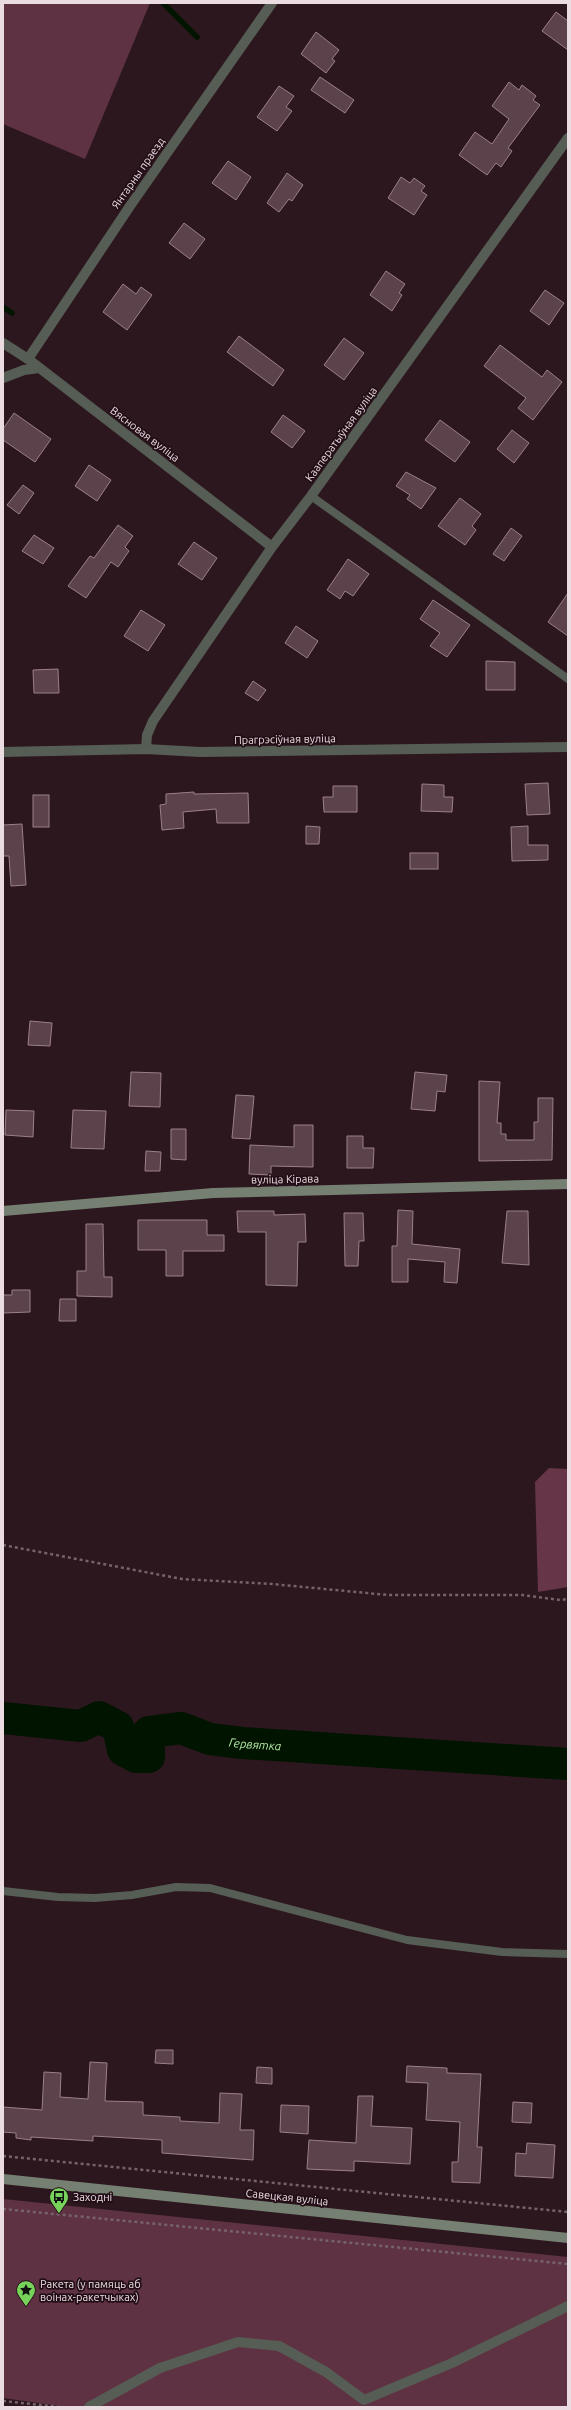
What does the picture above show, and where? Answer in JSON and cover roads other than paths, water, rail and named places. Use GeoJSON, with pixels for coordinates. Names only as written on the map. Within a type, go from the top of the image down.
{"type":"FeatureCollection","features":[{"type":"Feature","properties":{"kind":"main road","name":"вуліца Кірава"},"geometry":{"type":"LineString","coordinates":[[3,1211],[213,1193],[568,1184]]}},
{"type":"Feature","properties":{"kind":"main road","name":"Савецкая вуліца"},"geometry":{"type":"LineString","coordinates":[[3,2179],[568,2238]]}},
{"type":"Feature","properties":{"kind":"street","name":"Янтарны праезд"},"geometry":{"type":"LineString","coordinates":[[28,359],[130,206],[272,3]]}},
{"type":"Feature","properties":{"kind":"street","name":"Кааператыўная вуліца"},"geometry":{"type":"LineString","coordinates":[[146,749],[147,735],[153,721],[272,547],[311,496],[568,138]]}},
{"type":"Feature","properties":{"kind":"street","name":"Вясновая вуліца"},"geometry":{"type":"LineString","coordinates":[[3,343],[28,359],[272,547]]}},
{"type":"Feature","properties":{"kind":"street"},"geometry":{"type":"LineString","coordinates":[[3,378],[24,370],[39,368]]}},
{"type":"Feature","properties":{"kind":"street","name":"Прагрэсіўная вуліца"},"geometry":{"type":"LineString","coordinates":[[3,752],[146,749],[200,752],[568,747]]}},
{"type":"Feature","properties":{"kind":"street"},"geometry":{"type":"LineString","coordinates":[[90,2407],[160,2368],[238,2342],[280,2346],[326,2372],[364,2400],[452,2363],[568,2306]]}},
{"type":"Feature","properties":{"kind":"lane"},"geometry":{"type":"LineString","coordinates":[[311,496],[568,679]]}},
{"type":"Feature","properties":{"kind":"lane"},"geometry":{"type":"LineString","coordinates":[[3,1891],[58,1897],[95,1898],[132,1895],[176,1887],[210,1888],[407,1940],[502,1952],[568,1954]]}},
{"type":"Feature","properties":{"kind":"waterway"},"geometry":{"type":"LineString","coordinates":[[163,3],[197,37]]}},
{"type":"Feature","properties":{"kind":"waterway"},"geometry":{"type":"LineString","coordinates":[[3,307],[12,313]]}},
{"type":"Feature","properties":{"kind":"waterway","name":"Гервятка"},"geometry":{"type":"LineString","coordinates":[[3,1718],[81,1726],[99,1717],[118,1727],[123,1750],[136,1757],[149,1757],[149,1749],[141,1745],[142,1739],[149,1732],[181,1728],[210,1739],[242,1743],[568,1764]]}},
{"type":"Feature","properties":{"kind":"place","name":"Заходні"},"geometry":{"type":"Point","coordinates":[59,2214]}},
{"type":"Feature","properties":{"kind":"place","name":"Ракета (у памяць аб воінах-ракетчыках)"},"geometry":{"type":"Point","coordinates":[26,2307]}}]}
